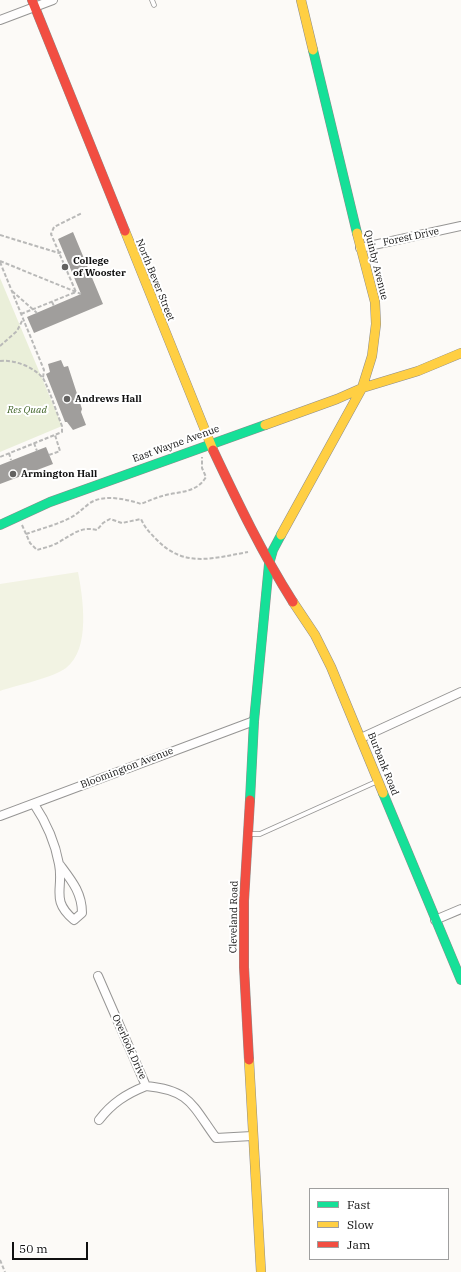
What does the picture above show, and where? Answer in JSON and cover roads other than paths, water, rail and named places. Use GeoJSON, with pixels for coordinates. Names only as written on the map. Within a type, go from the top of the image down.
{"type":"FeatureCollection","features":[{"type":"Feature","properties":{"kind":"main road","name":"Quinby Avenue"},"geometry":{"type":"LineString","coordinates":[[269,564],[273,550],[362,388],[374,347],[375,303],[360,248],[301,0]]}},
{"type":"Feature","properties":{"kind":"main road","name":"North Bever Street"},"geometry":{"type":"LineString","coordinates":[[34,3],[210,444],[250,529],[269,564]]}},
{"type":"Feature","properties":{"kind":"main road","name":"East Wayne Avenue"},"geometry":{"type":"LineString","coordinates":[[0,525],[50,502],[338,399],[362,388],[418,371],[461,353]]}},
{"type":"Feature","properties":{"kind":"main road","name":"Cleveland Road"},"geometry":{"type":"LineString","coordinates":[[261,1272],[252,1136],[244,967],[244,901],[254,721],[269,564]]}},
{"type":"Feature","properties":{"kind":"main road","name":"Burbank Road"},"geometry":{"type":"LineString","coordinates":[[269,564],[315,635],[331,666],[435,920],[461,979]]}},
{"type":"Feature","properties":{"kind":"street"},"geometry":{"type":"LineString","coordinates":[[0,20],[34,3],[53,0]]}},
{"type":"Feature","properties":{"kind":"street","name":"Forest Drive"},"geometry":{"type":"LineString","coordinates":[[360,248],[461,226]]}},
{"type":"Feature","properties":{"kind":"street"},"geometry":{"type":"LineString","coordinates":[[361,738],[461,692]]}},
{"type":"Feature","properties":{"kind":"street","name":"Bloomington Avenue"},"geometry":{"type":"LineString","coordinates":[[0,816],[254,721]]}},
{"type":"Feature","properties":{"kind":"street"},"geometry":{"type":"LineString","coordinates":[[34,804],[54,843],[60,865],[58,894],[60,904],[65,912],[74,920],[82,913],[82,902],[77,888],[60,865]]}},
{"type":"Feature","properties":{"kind":"street"},"geometry":{"type":"LineString","coordinates":[[435,920],[461,909]]}},
{"type":"Feature","properties":{"kind":"street","name":"Overlook Drive"},"geometry":{"type":"LineString","coordinates":[[98,976],[146,1086],[123,1096],[109,1108],[99,1120]]}},
{"type":"Feature","properties":{"kind":"street"},"geometry":{"type":"LineString","coordinates":[[146,1086],[164,1088],[186,1097],[216,1138],[252,1136]]}},
{"type":"Feature","properties":{"kind":"lane"},"geometry":{"type":"LineString","coordinates":[[152,0],[154,5]]}},
{"type":"Feature","properties":{"kind":"lane"},"geometry":{"type":"LineString","coordinates":[[247,834],[260,834],[378,781]]}},
{"type":"Feature","properties":{"kind":"place","name":"College of Wooster"},"geometry":{"type":"Point","coordinates":[65,267]}},
{"type":"Feature","properties":{"kind":"place","name":"Andrews Hall"},"geometry":{"type":"Point","coordinates":[67,399]}},
{"type":"Feature","properties":{"kind":"place","name":"Armington Hall"},"geometry":{"type":"Point","coordinates":[13,474]}},
{"type":"Feature","properties":{"kind":"park label","name":"Res Quad"},"geometry":{"type":"Point","coordinates":[27,410]}}]}
